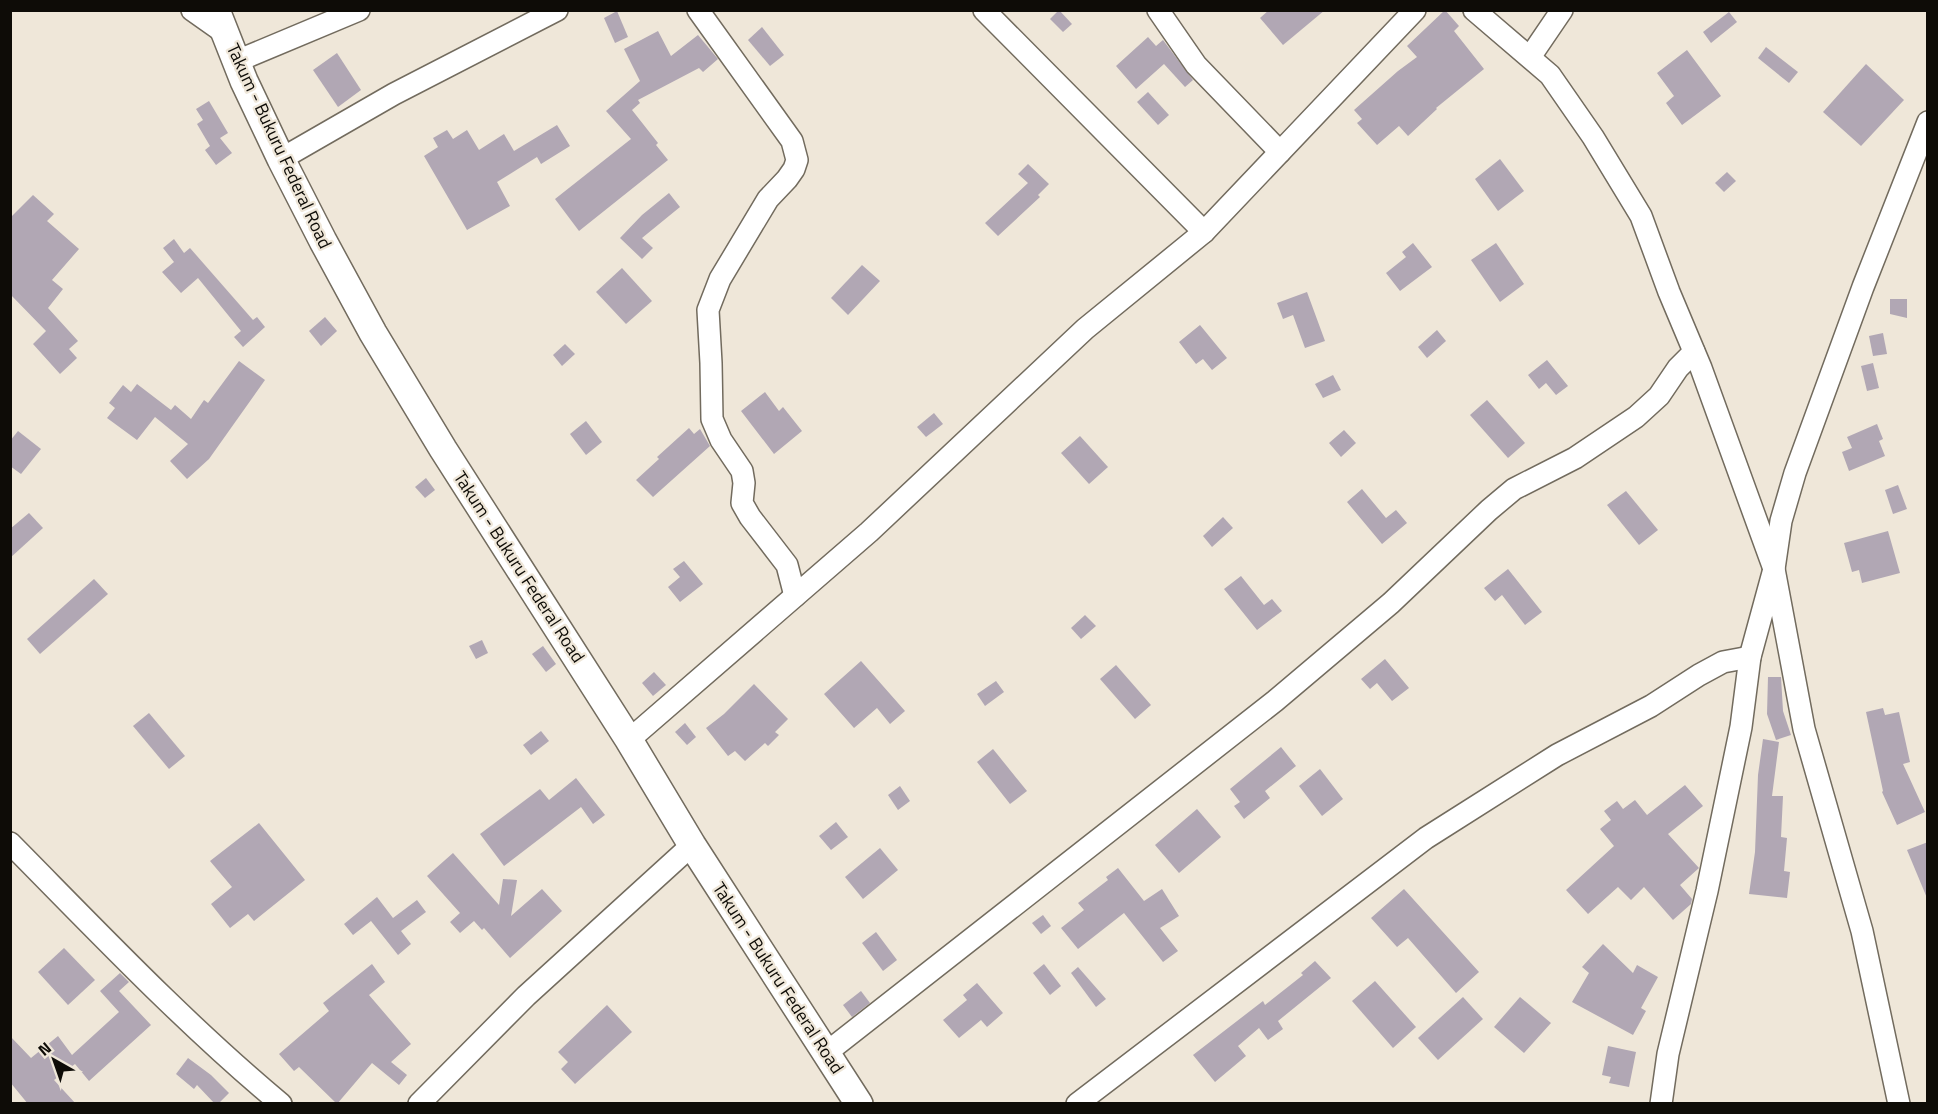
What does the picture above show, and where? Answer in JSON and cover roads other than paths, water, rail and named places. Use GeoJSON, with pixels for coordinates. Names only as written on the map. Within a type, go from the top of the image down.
{"type":"FeatureCollection","features":[{"type":"Feature","properties":{"kind":"main road","name":"Takum - Bukuru Federal Road"},"geometry":{"type":"LineString","coordinates":[[221,22],[281,159],[328,251],[385,353],[629,740],[692,845],[859,1104]]}},
{"type":"Feature","properties":{"kind":"street"},"geometry":{"type":"LineString","coordinates":[[192,10],[221,22]]}},
{"type":"Feature","properties":{"kind":"street"},"geometry":{"type":"LineString","coordinates":[[237,61],[359,10]]}},
{"type":"Feature","properties":{"kind":"street"},"geometry":{"type":"LineString","coordinates":[[281,159],[394,94],[557,10]]}},
{"type":"Feature","properties":{"kind":"street"},"geometry":{"type":"LineString","coordinates":[[698,10],[792,141],[796,152],[794,169],[788,179],[768,199],[720,279],[708,310],[712,419],[721,440],[741,471],[744,483],[742,503],[787,565],[795,596]]}},
{"type":"Feature","properties":{"kind":"street"},"geometry":{"type":"LineString","coordinates":[[984,10],[1204,232]]}},
{"type":"Feature","properties":{"kind":"street"},"geometry":{"type":"LineString","coordinates":[[1158,10],[1196,65],[1280,152]]}},
{"type":"Feature","properties":{"kind":"street"},"geometry":{"type":"LineString","coordinates":[[629,740],[869,532],[1085,329],[1204,232],[1415,10]]}},
{"type":"Feature","properties":{"kind":"street"},"geometry":{"type":"LineString","coordinates":[[1474,10],[1550,75],[1593,137],[1641,216],[1669,292],[1695,352],[1774,569],[1804,729],[1862,931],[1899,1104]]}},
{"type":"Feature","properties":{"kind":"street"},"geometry":{"type":"LineString","coordinates":[[1530,57],[1562,10]]}},
{"type":"Feature","properties":{"kind":"street"},"geometry":{"type":"LineString","coordinates":[[1661,1104],[1668,1054],[1707,891],[1741,727],[1750,657],[1774,569],[1781,521],[1795,473],[1863,286],[1928,122]]}},
{"type":"Feature","properties":{"kind":"street"},"geometry":{"type":"LineString","coordinates":[[826,1053],[1275,700],[1391,603],[1514,489],[1575,458],[1636,417],[1659,396],[1678,368],[1695,352]]}},
{"type":"Feature","properties":{"kind":"street"},"geometry":{"type":"LineString","coordinates":[[1077,1104],[1426,838],[1557,755],[1651,706],[1699,675],[1723,662],[1750,657]]}},
{"type":"Feature","properties":{"kind":"street"},"geometry":{"type":"LineString","coordinates":[[10,843],[99,934],[239,1069],[281,1104]]}},
{"type":"Feature","properties":{"kind":"street"},"geometry":{"type":"LineString","coordinates":[[419,1104],[526,996],[692,845]]}}]}
